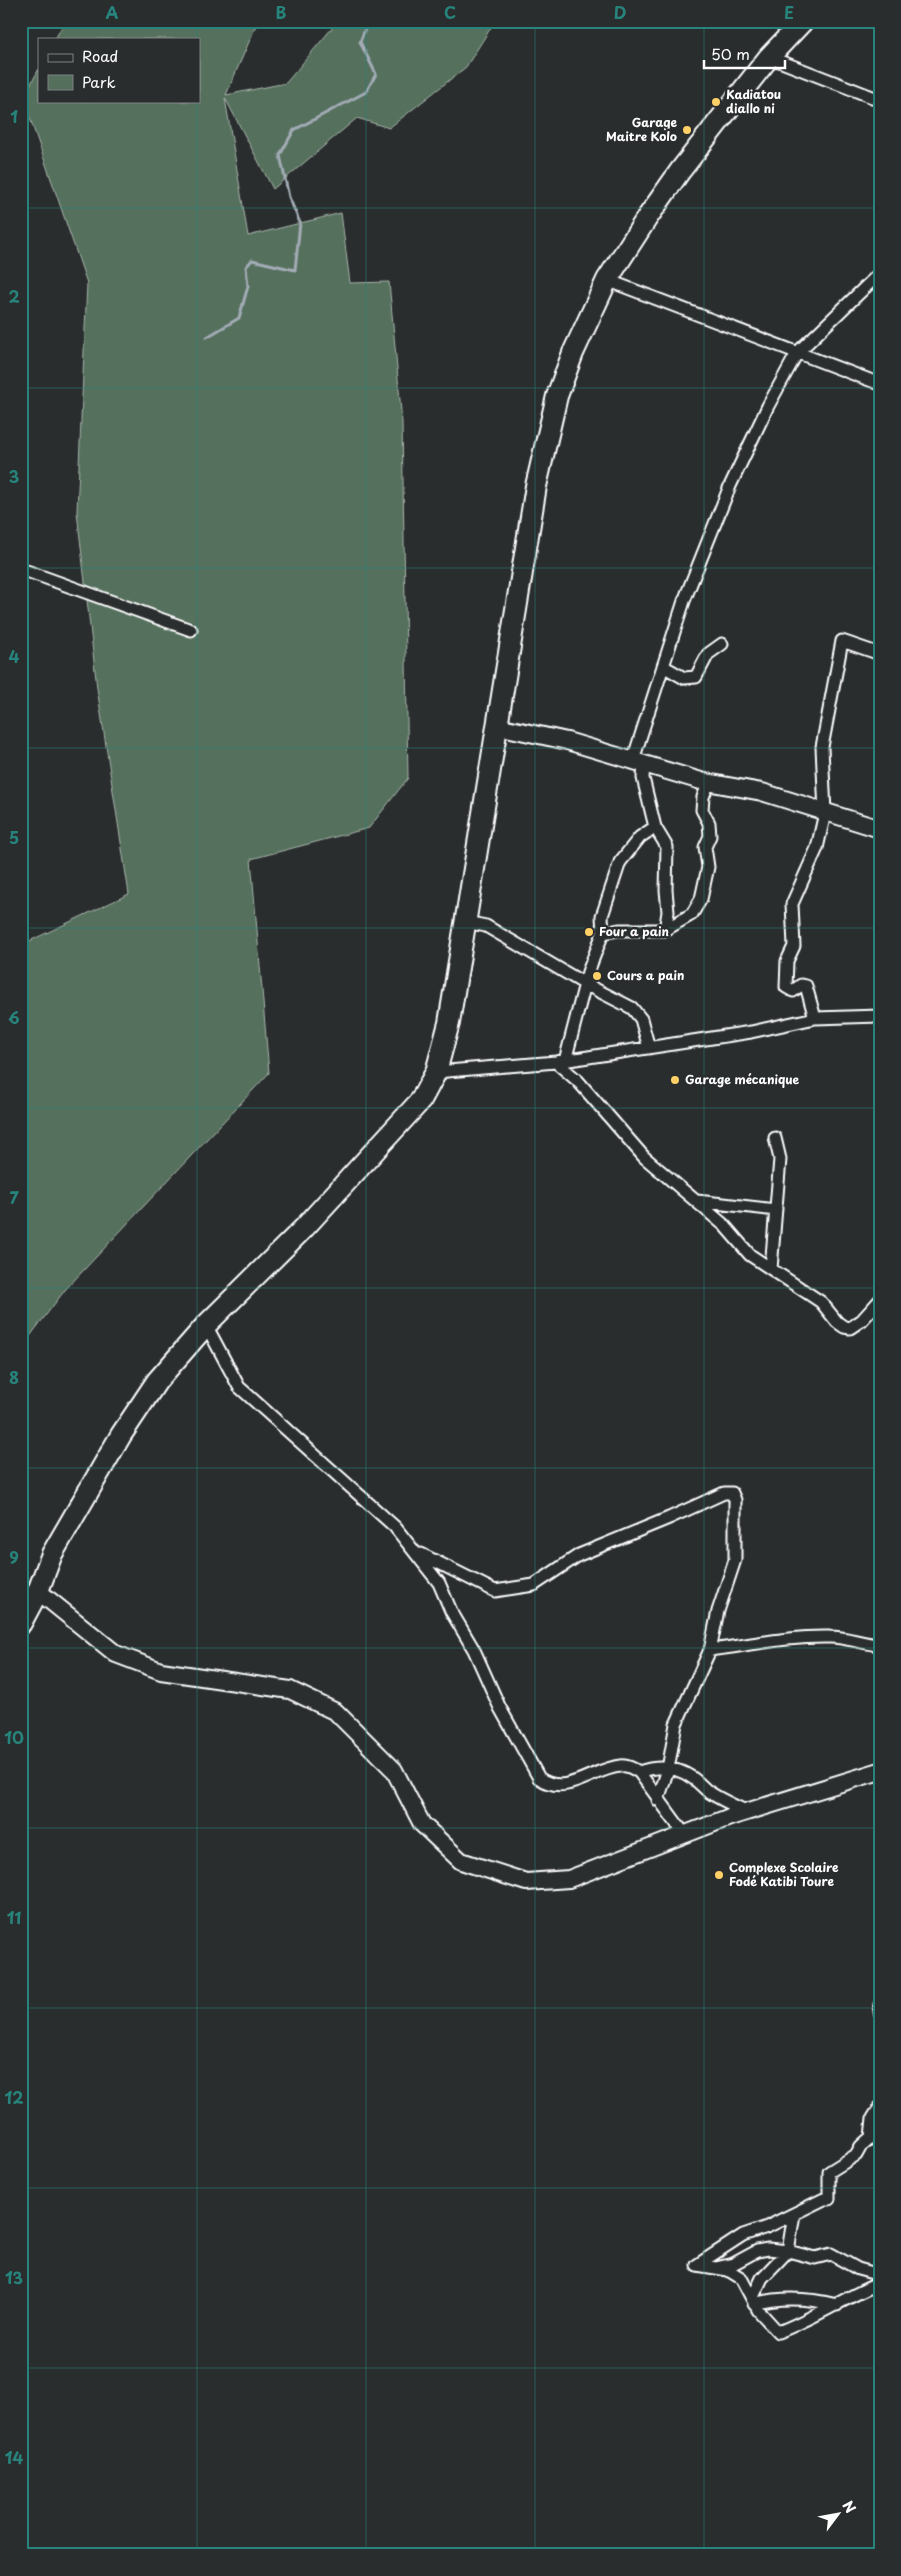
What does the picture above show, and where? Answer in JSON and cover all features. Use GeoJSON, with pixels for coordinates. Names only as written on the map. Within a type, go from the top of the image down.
{"type":"FeatureCollection","features":[{"type":"Feature","properties":{"kind":"highway"},"geometry":{"type":"LineString","coordinates":[[21,1623],[38,1591],[52,1554],[122,1435],[157,1381],[206,1325],[305,1227],[421,1100],[436,1072],[449,1023],[536,486],[557,396],[573,353],[607,280],[680,171],[769,57],[803,21]]}},
{"type":"Feature","properties":{"kind":"street"},"geometry":{"type":"LineString","coordinates":[[769,57],[880,100]]}},
{"type":"Feature","properties":{"kind":"street"},"geometry":{"type":"LineString","coordinates":[[664,930],[668,912],[666,890],[667,847],[655,827],[639,762],[663,666],[684,601],[730,486],[768,406],[797,354],[880,273]]}},
{"type":"Feature","properties":{"kind":"street"},"geometry":{"type":"LineString","coordinates":[[607,280],[797,354],[880,384]]}},
{"type":"Feature","properties":{"kind":"street"},"geometry":{"type":"LineString","coordinates":[[21,569],[191,630]]}},
{"type":"Feature","properties":{"kind":"street"},"geometry":{"type":"LineString","coordinates":[[815,1018],[806,986],[804,984],[793,991],[786,987],[788,962],[794,946],[792,904],[817,848],[825,813],[822,748],[842,641],[880,654]]}},
{"type":"Feature","properties":{"kind":"street"},"geometry":{"type":"LineString","coordinates":[[663,666],[684,678],[696,677],[708,654],[722,644]]}},
{"type":"Feature","properties":{"kind":"street"},"geometry":{"type":"LineString","coordinates":[[497,726],[567,741],[709,782],[762,792],[880,829]]}},
{"type":"Feature","properties":{"kind":"street"},"geometry":{"type":"LineString","coordinates":[[603,933],[619,930],[664,930],[692,914],[701,900],[708,867],[705,847],[710,836],[709,823],[702,810],[703,797],[709,782]]}},
{"type":"Feature","properties":{"kind":"street"},"geometry":{"type":"LineString","coordinates":[[560,1062],[603,933],[602,916],[620,862],[640,837],[655,827]]}},
{"type":"Feature","properties":{"kind":"street"},"geometry":{"type":"LineString","coordinates":[[466,922],[486,926],[503,934],[585,984],[638,1012],[649,1048]]}},
{"type":"Feature","properties":{"kind":"street"},"geometry":{"type":"LineString","coordinates":[[436,1072],[560,1062],[751,1032],[815,1018],[880,1016]]}},
{"type":"Feature","properties":{"kind":"street"},"geometry":{"type":"LineString","coordinates":[[560,1062],[644,1156],[724,1225],[750,1254],[821,1302],[844,1327],[850,1328],[862,1320],[880,1300]]}},
{"type":"Feature","properties":{"kind":"street"},"geometry":{"type":"LineString","coordinates":[[771,1269],[780,1159],[775,1138]]}},
{"type":"Feature","properties":{"kind":"street"},"geometry":{"type":"LineString","coordinates":[[697,1201],[776,1210]]}},
{"type":"Feature","properties":{"kind":"street"},"geometry":{"type":"LineString","coordinates":[[206,1325],[239,1387],[388,1520],[418,1553],[439,1583],[451,1611],[474,1650],[500,1708],[539,1778],[548,1785],[560,1784],[579,1781],[622,1765],[639,1772],[685,1835]]}},
{"type":"Feature","properties":{"kind":"street"},"geometry":{"type":"LineString","coordinates":[[418,1553],[494,1591],[534,1585],[578,1555],[724,1493],[732,1493],[734,1500],[735,1560],[718,1611],[710,1650],[676,1724],[668,1769],[658,1800]]}},
{"type":"Feature","properties":{"kind":"street"},"geometry":{"type":"LineString","coordinates":[[38,1591],[116,1654],[161,1671],[290,1690],[336,1712],[394,1770],[422,1824],[461,1861],[526,1882],[569,1879],[748,1812],[880,1771]]}},
{"type":"Feature","properties":{"kind":"street"},"geometry":{"type":"LineString","coordinates":[[710,1650],[764,1641],[824,1637],[854,1639],[880,1645]]}},
{"type":"Feature","properties":{"kind":"street"},"geometry":{"type":"LineString","coordinates":[[639,1772],[653,1767],[668,1769],[692,1777],[709,1793],[748,1812]]}},
{"type":"Feature","properties":{"kind":"street"},"geometry":{"type":"LineString","coordinates":[[880,2005],[880,2012]]}},
{"type":"Feature","properties":{"kind":"street"},"geometry":{"type":"LineString","coordinates":[[880,2107],[872,2118],[871,2137],[861,2146],[856,2155],[829,2172],[829,2199],[824,2199],[767,2227],[743,2235],[726,2248],[697,2263],[698,2267],[716,2268],[735,2273],[741,2278],[753,2302],[778,2332],[812,2318],[853,2294],[880,2283]]}},
{"type":"Feature","properties":{"kind":"street"},"geometry":{"type":"LineString","coordinates":[[753,2302],[762,2278],[788,2250],[794,2214]]}},
{"type":"Feature","properties":{"kind":"street"},"geometry":{"type":"LineString","coordinates":[[716,2268],[740,2261],[757,2251],[777,2249],[788,2250],[815,2258],[831,2254],[858,2269],[880,2275]]}},
{"type":"Feature","properties":{"kind":"street"},"geometry":{"type":"LineString","coordinates":[[753,2302],[785,2298],[807,2298],[837,2305]]}},
{"type":"Feature","properties":{"kind":"green space"},"geometry":{"type":"Polygon","coordinates":[[[65,21],[258,21],[226,95],[286,83],[338,21],[495,21],[466,67],[389,128],[357,118],[273,189],[225,98],[248,236],[341,213],[350,283],[389,282],[402,422],[408,778],[369,828],[251,859],[269,1073],[65,1290],[21,1348],[21,945],[129,894],[97,688],[77,512],[87,283],[23,98],[38,71],[38,102],[200,102],[200,38],[56,38],[65,21]]]}},
{"type":"Feature","properties":{"kind":"waterway"},"geometry":{"type":"LineString","coordinates":[[207,337],[239,318],[248,286],[246,267],[252,260],[295,270],[300,223],[289,197],[280,155],[294,130],[366,92],[376,74],[360,42],[368,21]]}},
{"type":"Feature","properties":{"kind":"place","name":"Kadiatou diallo ni"},"geometry":{"type":"Point","coordinates":[716,102]}},
{"type":"Feature","properties":{"kind":"place","name":"Garage Maitre Kolo"},"geometry":{"type":"Point","coordinates":[687,130]}},
{"type":"Feature","properties":{"kind":"place","name":"Four a pain"},"geometry":{"type":"Point","coordinates":[589,932]}},
{"type":"Feature","properties":{"kind":"place","name":"Cours a pain"},"geometry":{"type":"Point","coordinates":[597,976]}},
{"type":"Feature","properties":{"kind":"place","name":"Garage mécanique"},"geometry":{"type":"Point","coordinates":[675,1080]}},
{"type":"Feature","properties":{"kind":"place","name":"Complexe Scolaire Fodé Katibi Toure"},"geometry":{"type":"Point","coordinates":[719,1875]}}]}
